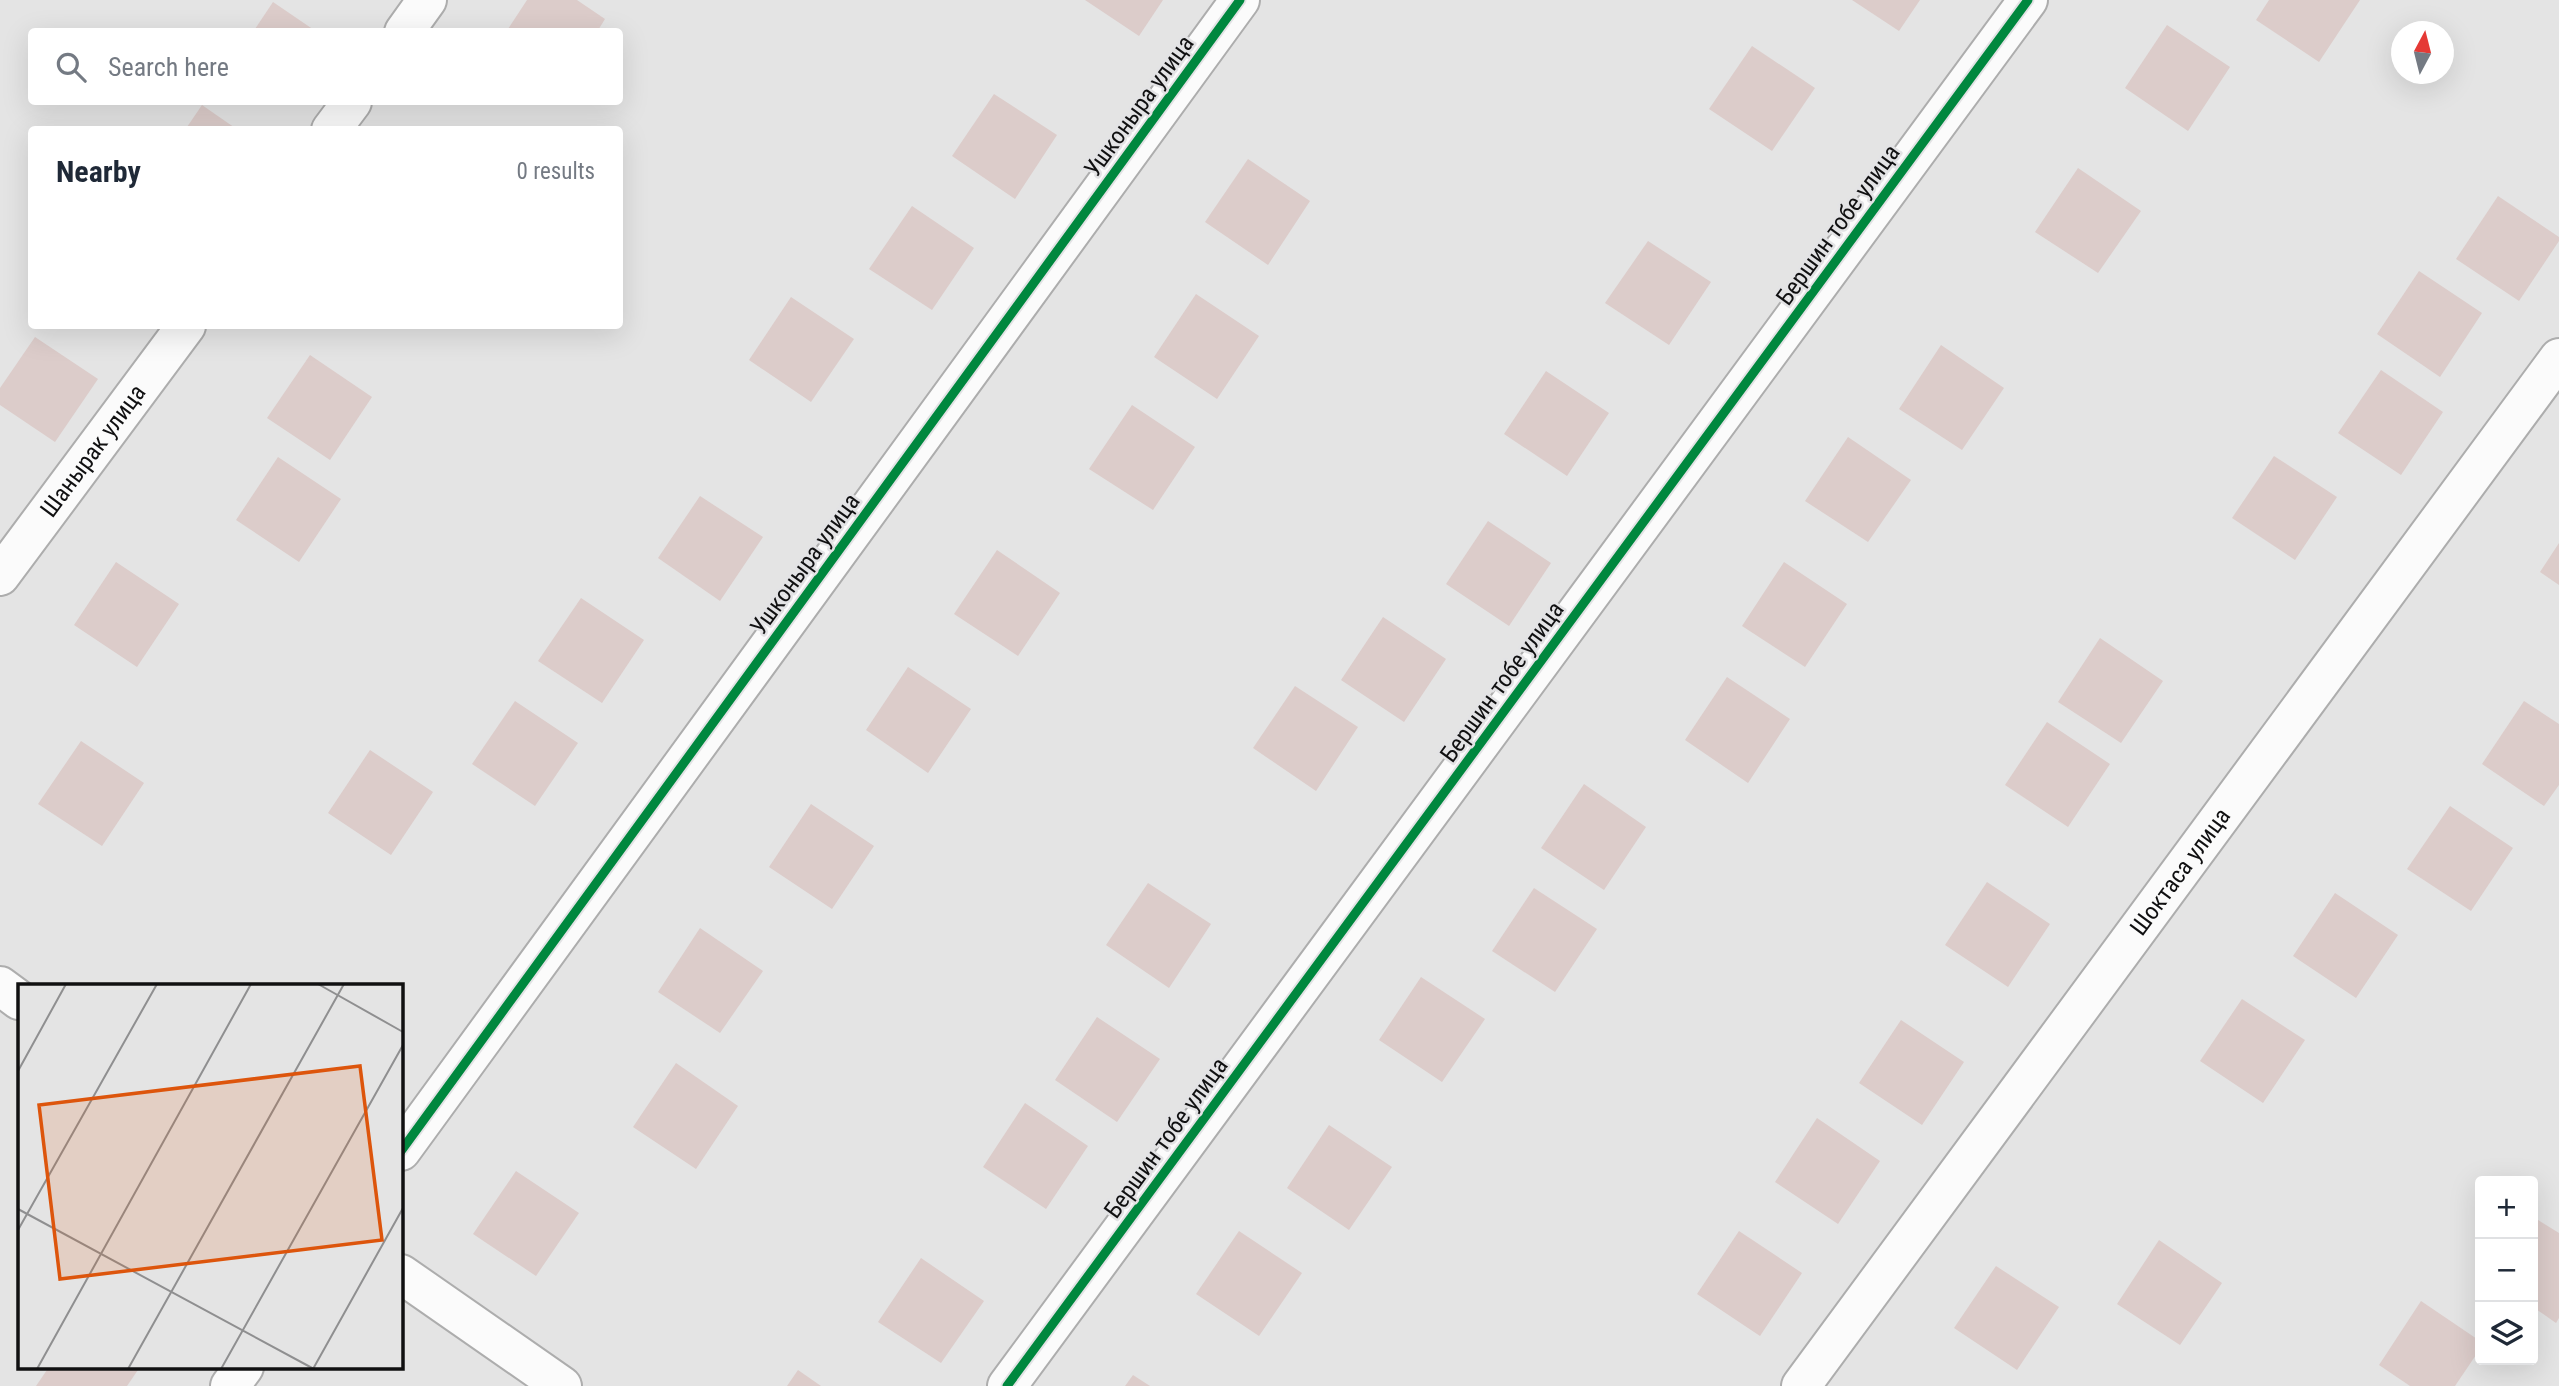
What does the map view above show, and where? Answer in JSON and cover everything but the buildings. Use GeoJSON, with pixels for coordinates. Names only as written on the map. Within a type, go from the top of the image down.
{"type":"FeatureCollection","features":[{"type":"Feature","properties":{"kind":"street"},"geometry":{"type":"LineString","coordinates":[[407,28],[427,0]]}},
{"type":"Feature","properties":{"kind":"street","name":"Ушконыра улица"},"geometry":{"type":"LineString","coordinates":[[402,1150],[1240,0]]}},
{"type":"Feature","properties":{"kind":"street","name":"Бершин тобе улица"},"geometry":{"type":"LineString","coordinates":[[1007,1386],[2028,0]]}},
{"type":"Feature","properties":{"kind":"street"},"geometry":{"type":"LineString","coordinates":[[334,126],[350,105]]}},
{"type":"Feature","properties":{"kind":"street","name":"Шанырак улица"},"geometry":{"type":"LineString","coordinates":[[0,576],[184,329]]}},
{"type":"Feature","properties":{"kind":"street","name":"Шоктаса улица"},"geometry":{"type":"LineString","coordinates":[[1801,1386],[2559,358]]}},
{"type":"Feature","properties":{"kind":"street"},"geometry":{"type":"LineString","coordinates":[[0,986],[18,999]]}},
{"type":"Feature","properties":{"kind":"street"},"geometry":{"type":"LineString","coordinates":[[402,1275],[562,1386]]}},
{"type":"Feature","properties":{"kind":"street"},"geometry":{"type":"LineString","coordinates":[[230,1386],[243,1368]]}},
{"type":"Feature","properties":{"kind":"cycle path"},"geometry":{"type":"LineString","coordinates":[[402,1150],[1240,0]]}},
{"type":"Feature","properties":{"kind":"cycle path"},"geometry":{"type":"LineString","coordinates":[[1007,1386],[2028,0]]}}]}
